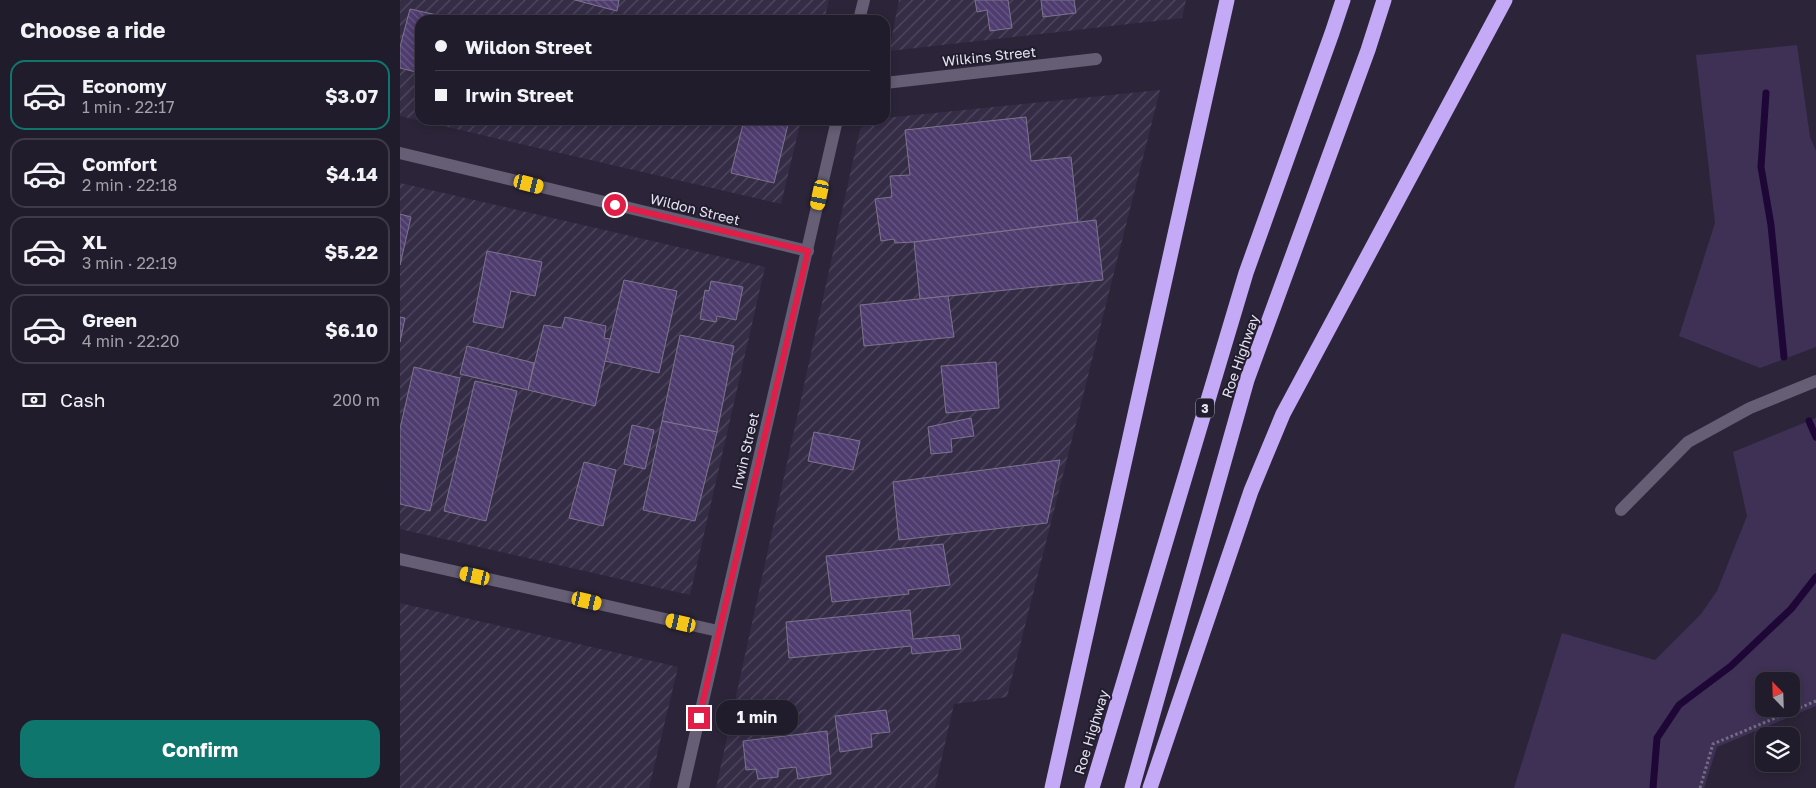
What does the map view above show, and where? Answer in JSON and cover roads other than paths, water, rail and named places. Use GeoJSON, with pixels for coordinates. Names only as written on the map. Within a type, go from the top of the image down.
{"type":"FeatureCollection","features":[{"type":"Feature","properties":{"kind":"highway"},"geometry":{"type":"LineString","coordinates":[[1052,788],[1226,0]]}},
{"type":"Feature","properties":{"kind":"highway","name":"Roe Highway"},"geometry":{"type":"LineString","coordinates":[[1092,788],[1246,273],[1343,0]]}},
{"type":"Feature","properties":{"kind":"highway","name":"Roe Highway"},"geometry":{"type":"LineString","coordinates":[[1132,788],[1248,380],[1384,0]]}},
{"type":"Feature","properties":{"kind":"highway"},"geometry":{"type":"LineString","coordinates":[[1150,788],[1251,490],[1283,414],[1505,0]]}},
{"type":"Feature","properties":{"kind":"street"},"geometry":{"type":"LineString","coordinates":[[860,15],[864,0]]}},
{"type":"Feature","properties":{"kind":"street","name":"Wilkins Street"},"geometry":{"type":"LineString","coordinates":[[890,82],[1096,59]]}},
{"type":"Feature","properties":{"kind":"street","name":"Irwin Street"},"geometry":{"type":"LineString","coordinates":[[683,788],[836,125]]}},
{"type":"Feature","properties":{"kind":"street","name":"Wildon Street"},"geometry":{"type":"LineString","coordinates":[[400,153],[808,251]]}},
{"type":"Feature","properties":{"kind":"street"},"geometry":{"type":"LineString","coordinates":[[1621,510],[1688,442],[1750,408],[1816,381]]}},
{"type":"Feature","properties":{"kind":"street"},"geometry":{"type":"LineString","coordinates":[[400,559],[718,631]]}},
{"type":"Feature","properties":{"kind":"waterway"},"geometry":{"type":"LineString","coordinates":[[1766,93],[1761,167],[1771,225],[1784,357]]}},
{"type":"Feature","properties":{"kind":"waterway"},"geometry":{"type":"LineString","coordinates":[[1809,421],[1816,437]]}},
{"type":"Feature","properties":{"kind":"waterway"},"geometry":{"type":"LineString","coordinates":[[1653,788],[1657,738],[1679,705],[1731,666],[1791,609],[1816,577]]}}]}
